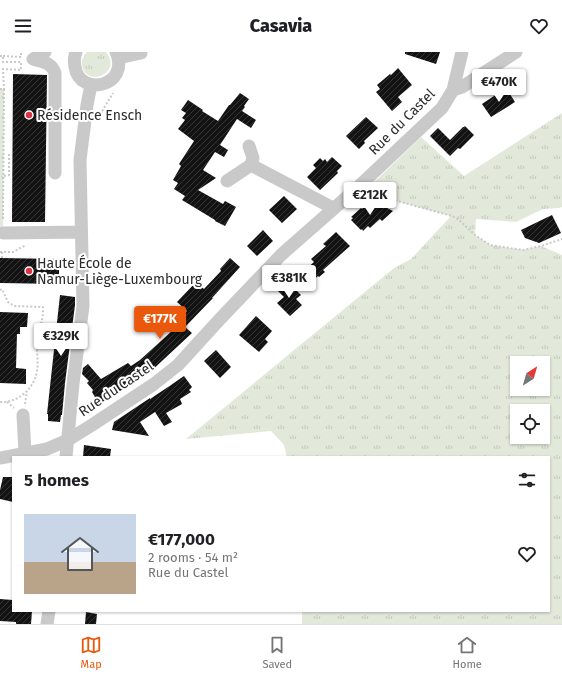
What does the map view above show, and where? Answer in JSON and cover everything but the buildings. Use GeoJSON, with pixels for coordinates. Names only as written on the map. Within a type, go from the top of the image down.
{"type":"FeatureCollection","features":[{"type":"Feature","properties":{"kind":"street"},"geometry":{"type":"LineString","coordinates":[[45,52],[33,59],[49,64],[55,73],[55,173]]}},
{"type":"Feature","properties":{"kind":"street"},"geometry":{"type":"LineString","coordinates":[[73,53],[75,70],[79,77],[84,82],[91,85],[100,85],[109,82],[115,76],[119,67],[117,55],[142,52]]}},
{"type":"Feature","properties":{"kind":"street"},"geometry":{"type":"LineString","coordinates":[[454,90],[462,52]]}},
{"type":"Feature","properties":{"kind":"street","name":"Rue du Castel"},"geometry":{"type":"LineString","coordinates":[[0,458],[47,449],[68,440],[154,384],[178,365],[281,255],[356,189],[442,108],[454,90],[462,87],[516,52]]}},
{"type":"Feature","properties":{"kind":"street"},"geometry":{"type":"LineString","coordinates":[[66,456],[73,384],[83,306],[80,160],[87,104],[91,85]]}},
{"type":"Feature","properties":{"kind":"street"},"geometry":{"type":"LineString","coordinates":[[227,181],[251,165],[252,158],[249,146]]}},
{"type":"Feature","properties":{"kind":"street"},"geometry":{"type":"LineString","coordinates":[[251,165],[333,208]]}},
{"type":"Feature","properties":{"kind":"street"},"geometry":{"type":"LineString","coordinates":[[3,233],[81,232]]}},
{"type":"Feature","properties":{"kind":"street"},"geometry":{"type":"LineString","coordinates":[[23,415],[25,453]]}},
{"type":"Feature","properties":{"kind":"street"},"geometry":{"type":"LineString","coordinates":[[47,624],[49,612]]}},
{"type":"Feature","properties":{"kind":"path"},"geometry":{"type":"LineString","coordinates":[[3,233],[3,69],[21,70],[21,62],[3,62],[2,56],[21,57],[21,52]]}},
{"type":"Feature","properties":{"kind":"path"},"geometry":{"type":"LineString","coordinates":[[96,120],[114,91]]}},
{"type":"Feature","properties":{"kind":"path"},"geometry":{"type":"LineString","coordinates":[[4,176],[9,175],[9,155],[12,155]]}},
{"type":"Feature","properties":{"kind":"path"},"geometry":{"type":"LineString","coordinates":[[356,189],[452,216],[490,245],[523,250],[562,239]]}},
{"type":"Feature","properties":{"kind":"path"},"geometry":{"type":"LineString","coordinates":[[2,258],[1,252],[13,252]]}},
{"type":"Feature","properties":{"kind":"path"},"geometry":{"type":"LineString","coordinates":[[0,290],[2,289],[8,302],[14,306],[43,307],[44,314],[36,346],[37,370],[34,382],[27,392],[17,399],[7,402],[0,402]]}},
{"type":"Feature","properties":{"kind":"green space"},"geometry":{"type":"Polygon","coordinates":[[[87,52],[106,52],[110,60],[110,66],[107,71],[96,77],[85,73],[82,62],[83,57],[87,52]]]}},
{"type":"Feature","properties":{"kind":"green space"},"geometry":{"type":"Polygon","coordinates":[[[0,89],[4,89],[3,233],[0,233],[0,89]]]}},
{"type":"Feature","properties":{"kind":"green space"},"geometry":{"type":"Polygon","coordinates":[[[562,113],[562,207],[543,209],[516,222],[476,219],[475,235],[490,245],[523,250],[541,246],[562,255],[562,624],[302,624],[302,612],[550,612],[550,456],[287,456],[284,445],[271,431],[186,439],[394,268],[411,259],[451,216],[364,192],[421,137],[464,176],[562,113]]]}},
{"type":"Feature","properties":{"kind":"place","name":"Résidence Ensch"},"geometry":{"type":"Point","coordinates":[29,115]}},
{"type":"Feature","properties":{"kind":"place","name":"Haute École de Namur-Liège-Luxembourg"},"geometry":{"type":"Point","coordinates":[29,271]}}]}
